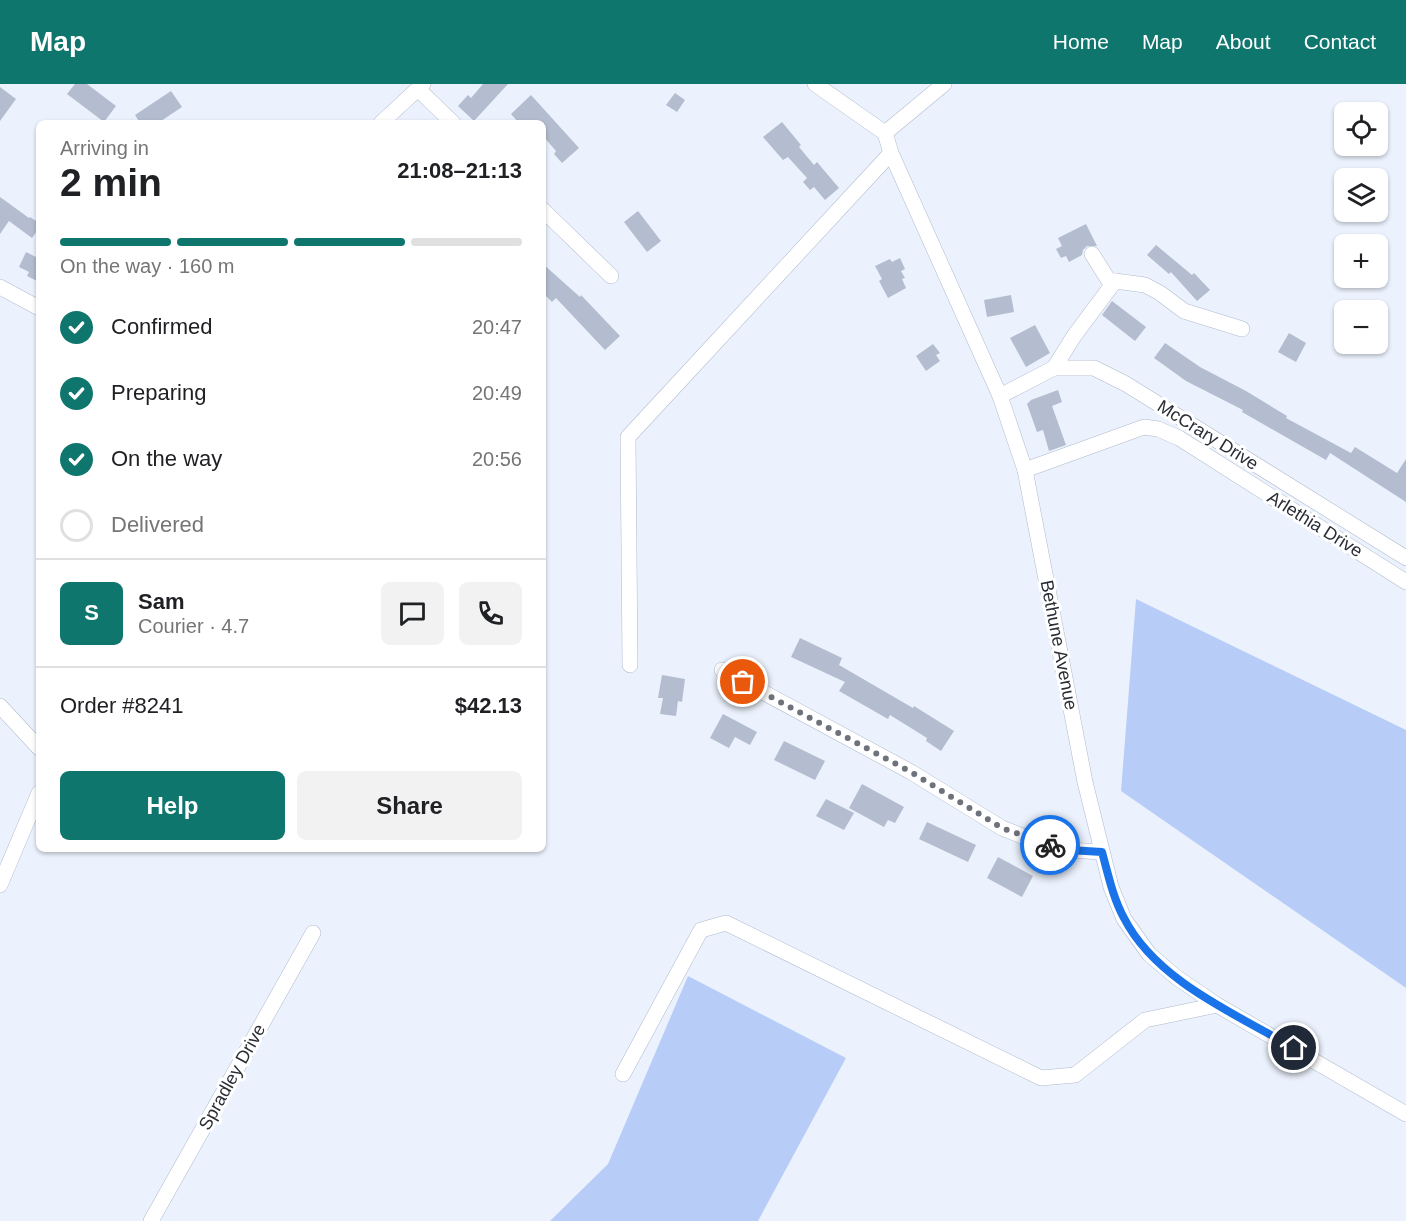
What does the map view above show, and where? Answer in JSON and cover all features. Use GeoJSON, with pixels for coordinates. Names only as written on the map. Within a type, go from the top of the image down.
{"type":"FeatureCollection","features":[{"type":"Feature","properties":{"kind":"street"},"geometry":{"type":"LineString","coordinates":[[815,84],[885,133],[944,84]]}},
{"type":"Feature","properties":{"kind":"street"},"geometry":{"type":"LineString","coordinates":[[384,120],[421,86],[450,120]]}},
{"type":"Feature","properties":{"kind":"street","name":"Bethune Avenue"},"geometry":{"type":"LineString","coordinates":[[885,133],[891,153],[1000,396],[1025,470],[1085,782],[1111,887],[1124,919],[1149,954],[1176,977],[1217,1005],[1406,1114]]}},
{"type":"Feature","properties":{"kind":"street"},"geometry":{"type":"LineString","coordinates":[[630,665],[628,437],[891,153]]}},
{"type":"Feature","properties":{"kind":"street"},"geometry":{"type":"LineString","coordinates":[[546,213],[611,276]]}},
{"type":"Feature","properties":{"kind":"street"},"geometry":{"type":"LineString","coordinates":[[1092,254],[1109,281],[1145,285],[1184,311],[1242,329]]}},
{"type":"Feature","properties":{"kind":"street"},"geometry":{"type":"LineString","coordinates":[[1054,368],[1074,336],[1115,281]]}},
{"type":"Feature","properties":{"kind":"street"},"geometry":{"type":"LineString","coordinates":[[0,287],[36,306]]}},
{"type":"Feature","properties":{"kind":"street","name":"McCrary Drive"},"geometry":{"type":"LineString","coordinates":[[1000,396],[1054,368],[1094,369],[1126,384],[1406,558]]}},
{"type":"Feature","properties":{"kind":"street","name":"Arlethia Drive"},"geometry":{"type":"LineString","coordinates":[[1025,470],[1144,427],[1158,429],[1179,438],[1406,582]]}},
{"type":"Feature","properties":{"kind":"street"},"geometry":{"type":"LineString","coordinates":[[722,670],[911,772],[1002,828],[1042,844],[1069,850],[1102,852]]}},
{"type":"Feature","properties":{"kind":"street"},"geometry":{"type":"LineString","coordinates":[[0,706],[36,745]]}},
{"type":"Feature","properties":{"kind":"street"},"geometry":{"type":"LineString","coordinates":[[0,885],[36,800]]}},
{"type":"Feature","properties":{"kind":"street"},"geometry":{"type":"LineString","coordinates":[[623,1074],[701,930],[726,923],[1041,1078],[1075,1075],[1145,1020],[1217,1005]]}},
{"type":"Feature","properties":{"kind":"street","name":"Spradley Drive"},"geometry":{"type":"LineString","coordinates":[[150,1221],[313,933]]}},
{"type":"Feature","properties":{"kind":"shaded area"},"geometry":{"type":"Polygon","coordinates":[[[1136,599],[1406,730],[1406,988],[1121,791],[1136,599]]]}},
{"type":"Feature","properties":{"kind":"shaded area"},"geometry":{"type":"Polygon","coordinates":[[[688,976],[846,1058],[758,1221],[550,1221],[608,1164],[688,976]]]}},
{"type":"Feature","properties":{"kind":"building"},"geometry":{"type":"Polygon","coordinates":[[[75,84],[87,84],[116,106],[106,120],[101,120],[67,94],[75,84]]]}},
{"type":"Feature","properties":{"kind":"building"},"geometry":{"type":"Polygon","coordinates":[[[483,84],[508,84],[475,120],[458,106],[468,95],[471,98],[483,84]]]}},
{"type":"Feature","properties":{"kind":"building"},"geometry":{"type":"Polygon","coordinates":[[[0,87],[16,99],[0,121],[0,87]]]}},
{"type":"Feature","properties":{"kind":"building"},"geometry":{"type":"Polygon","coordinates":[[[171,91],[182,107],[162,120],[138,120],[135,115],[171,91]]]}},
{"type":"Feature","properties":{"kind":"building"},"geometry":{"type":"Polygon","coordinates":[[[675,93],[685,100],[677,112],[666,105],[675,93]]]}},
{"type":"Feature","properties":{"kind":"building"},"geometry":{"type":"Polygon","coordinates":[[[531,95],[579,148],[562,163],[546,139],[546,120],[516,120],[511,114],[531,95]]]}},
{"type":"Feature","properties":{"kind":"building"},"geometry":{"type":"Polygon","coordinates":[[[782,122],[814,165],[817,162],[839,188],[825,200],[814,187],[810,190],[803,182],[807,178],[788,157],[783,160],[763,137],[782,122]]]}},
{"type":"Feature","properties":{"kind":"building"},"geometry":{"type":"Polygon","coordinates":[[[0,197],[36,221],[36,232],[32,238],[9,221],[0,234],[0,197]]]}},
{"type":"Feature","properties":{"kind":"building"},"geometry":{"type":"Polygon","coordinates":[[[638,211],[661,241],[647,252],[624,222],[638,211]]]}},
{"type":"Feature","properties":{"kind":"building"},"geometry":{"type":"Polygon","coordinates":[[[1086,224],[1097,246],[1087,246],[1082,255],[1069,262],[1066,256],[1061,258],[1056,249],[1062,246],[1058,238],[1086,224]]]}},
{"type":"Feature","properties":{"kind":"building"},"geometry":{"type":"Polygon","coordinates":[[[1156,245],[1192,275],[1194,273],[1210,290],[1197,301],[1171,272],[1169,274],[1147,255],[1156,245]]]}},
{"type":"Feature","properties":{"kind":"building"},"geometry":{"type":"Polygon","coordinates":[[[26,252],[36,257],[36,280],[27,276],[29,272],[19,267],[26,252]]]}},
{"type":"Feature","properties":{"kind":"building"},"geometry":{"type":"Polygon","coordinates":[[[900,258],[905,269],[901,271],[905,278],[902,279],[906,288],[888,298],[879,281],[882,279],[875,266],[890,259],[892,262],[900,258]]]}},
{"type":"Feature","properties":{"kind":"building"},"geometry":{"type":"Polygon","coordinates":[[[546,267],[580,297],[581,295],[620,336],[605,350],[556,298],[552,302],[546,296],[546,267]]]}},
{"type":"Feature","properties":{"kind":"building"},"geometry":{"type":"Polygon","coordinates":[[[1011,295],[1014,312],[987,317],[984,300],[1011,295]]]}},
{"type":"Feature","properties":{"kind":"building"},"geometry":{"type":"Polygon","coordinates":[[[1112,301],[1146,327],[1135,341],[1102,315],[1112,301]]]}},
{"type":"Feature","properties":{"kind":"building"},"geometry":{"type":"Polygon","coordinates":[[[1035,325],[1050,353],[1026,367],[1010,338],[1035,325]]]}},
{"type":"Feature","properties":{"kind":"building"},"geometry":{"type":"Polygon","coordinates":[[[1289,333],[1306,343],[1296,362],[1278,352],[1289,333]]]}},
{"type":"Feature","properties":{"kind":"building"},"geometry":{"type":"Polygon","coordinates":[[[1165,343],[1200,367],[1287,416],[1286,418],[1351,453],[1355,447],[1397,473],[1406,459],[1406,502],[1330,453],[1326,460],[1242,412],[1243,410],[1186,381],[1154,358],[1165,343]]]}},
{"type":"Feature","properties":{"kind":"building"},"geometry":{"type":"Polygon","coordinates":[[[933,344],[940,353],[936,355],[940,361],[926,371],[916,356],[933,344]]]}},
{"type":"Feature","properties":{"kind":"building"},"geometry":{"type":"Polygon","coordinates":[[[1058,390],[1062,402],[1052,406],[1066,445],[1049,451],[1043,430],[1037,432],[1027,404],[1031,400],[1058,390]]]}},
{"type":"Feature","properties":{"kind":"building"},"geometry":{"type":"Polygon","coordinates":[[[800,638],[842,658],[839,665],[954,731],[941,751],[926,741],[927,738],[890,715],[888,719],[839,691],[845,682],[791,657],[800,638]]]}},
{"type":"Feature","properties":{"kind":"building"},"geometry":{"type":"Polygon","coordinates":[[[662,675],[685,679],[682,702],[678,701],[676,716],[660,714],[663,698],[658,698],[662,675]]]}},
{"type":"Feature","properties":{"kind":"building"},"geometry":{"type":"Polygon","coordinates":[[[723,714],[757,732],[750,745],[735,737],[729,748],[710,738],[723,714]]]}},
{"type":"Feature","properties":{"kind":"building"},"geometry":{"type":"Polygon","coordinates":[[[784,741],[825,761],[815,780],[774,760],[784,741]]]}},
{"type":"Feature","properties":{"kind":"building"},"geometry":{"type":"Polygon","coordinates":[[[862,784],[904,807],[895,823],[888,820],[884,827],[849,808],[862,784]]]}},
{"type":"Feature","properties":{"kind":"building"},"geometry":{"type":"Polygon","coordinates":[[[826,799],[854,813],[844,830],[816,816],[826,799]]]}},
{"type":"Feature","properties":{"kind":"building"},"geometry":{"type":"Polygon","coordinates":[[[927,822],[976,845],[968,862],[919,839],[927,822]]]}},
{"type":"Feature","properties":{"kind":"building"},"geometry":{"type":"Polygon","coordinates":[[[998,857],[1033,876],[1022,897],[987,878],[998,857]]]}},
{"type":"Feature","properties":{"kind":"way so far"},"geometry":{"type":"LineString","coordinates":[[743,682],[911,772],[1002,828],[1050,845]]}},
{"type":"Feature","properties":{"kind":"route"},"geometry":{"type":"LineString","coordinates":[[1050,845],[1069,850],[1102,852],[1111,887],[1124,919],[1149,954],[1176,977],[1217,1005],[1294,1048]]}}]}
